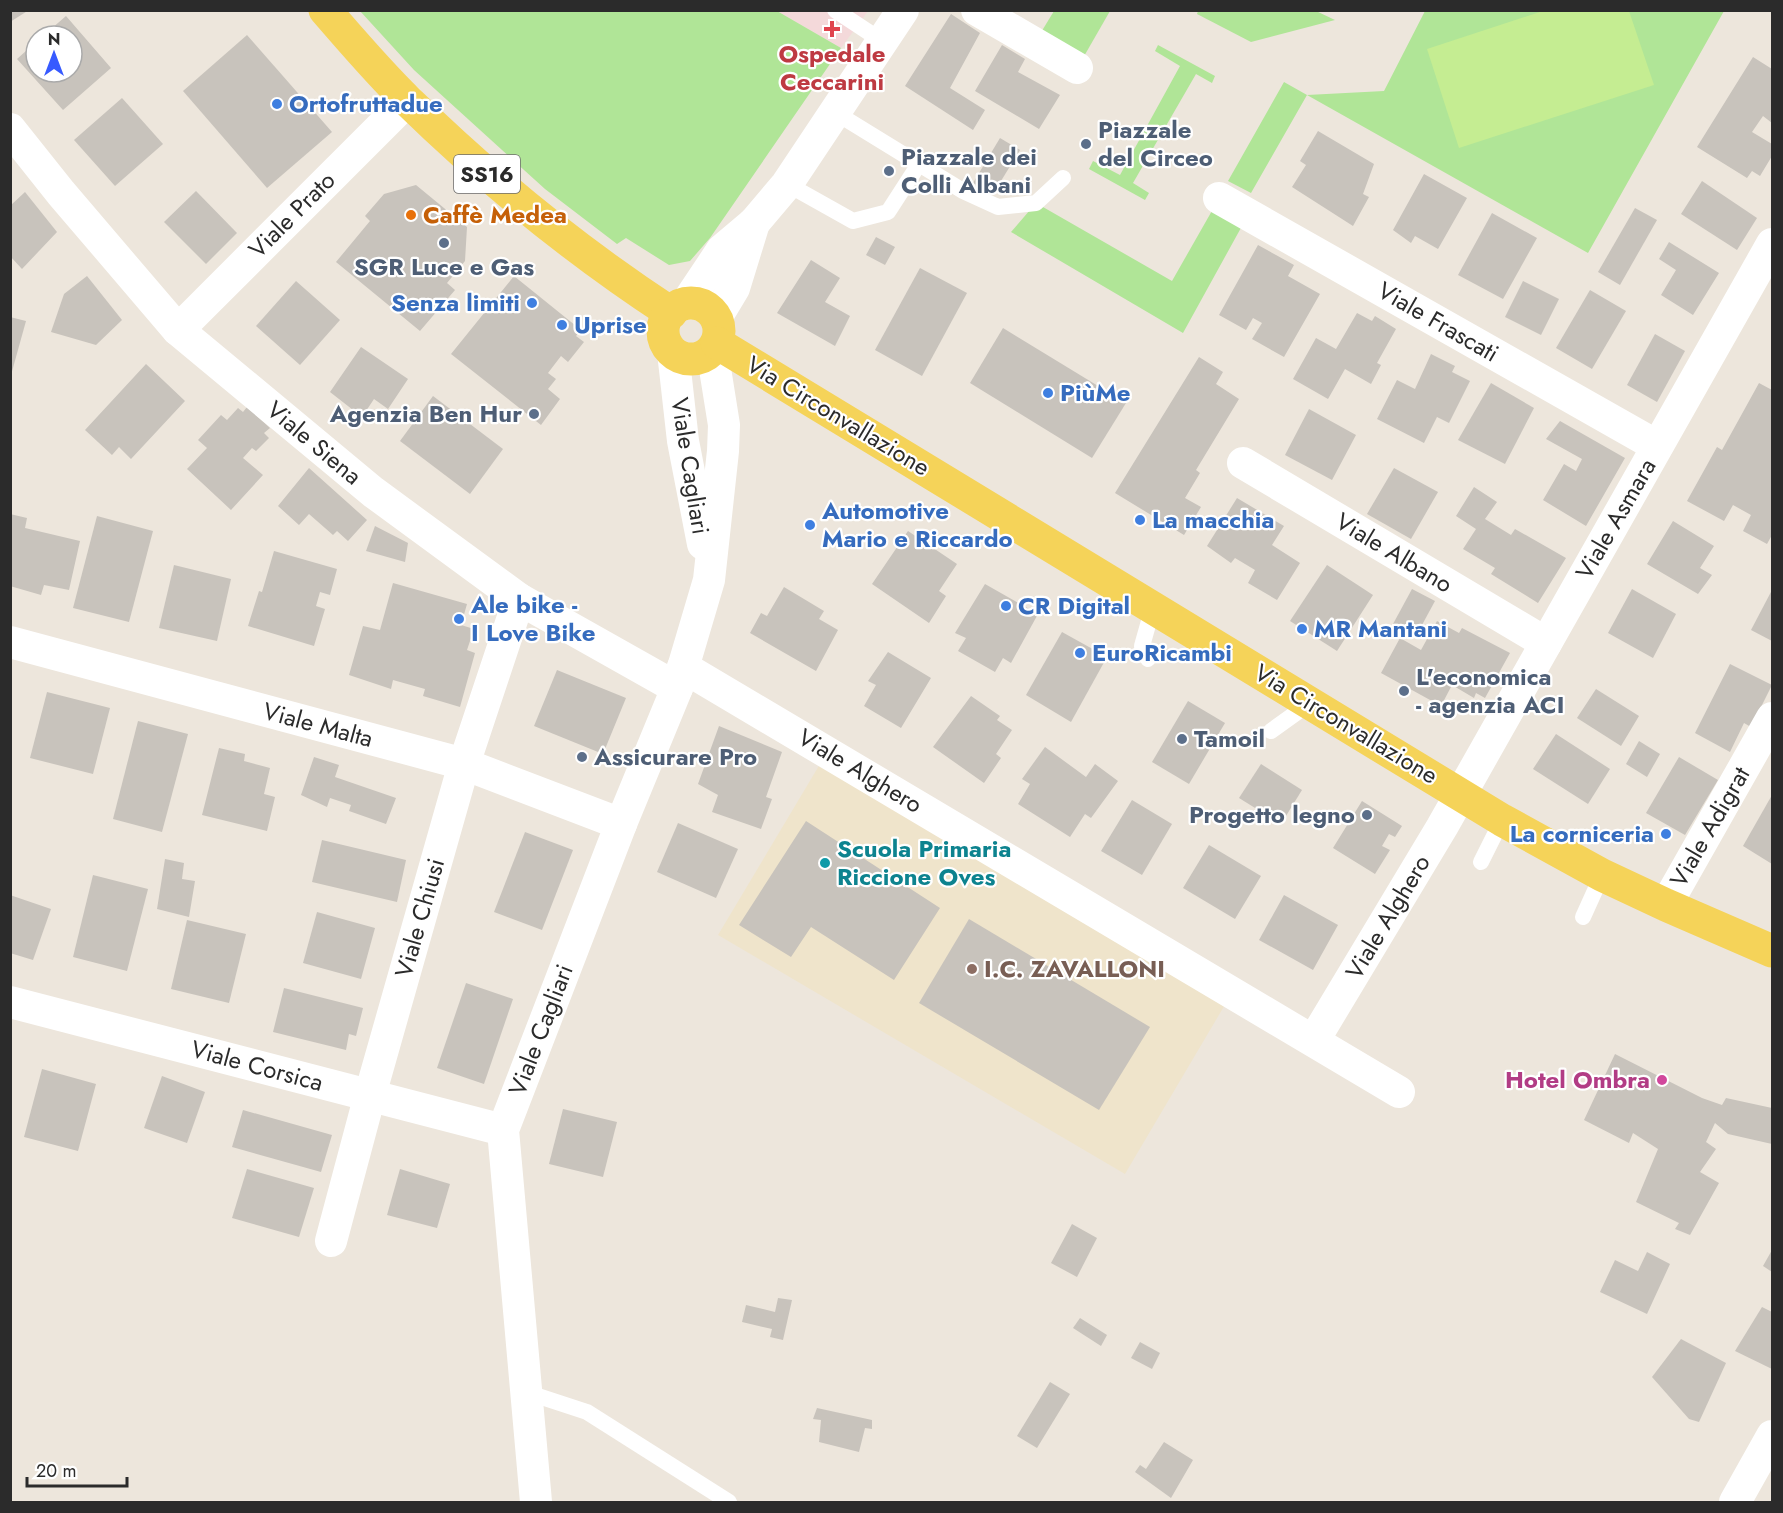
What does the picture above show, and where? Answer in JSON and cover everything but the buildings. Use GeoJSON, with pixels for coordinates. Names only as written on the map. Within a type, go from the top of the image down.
{"type":"FeatureCollection","features":[{"type":"Feature","properties":{"kind":"main road","name":"Via Circonvallazione"},"geometry":{"type":"LineString","coordinates":[[325,10],[408,100],[519,202],[617,278],[678,309],[703,306],[715,337],[1502,820],[1602,875],[1773,951]]}},
{"type":"Feature","properties":{"kind":"main road"},"geometry":{"type":"LineString","coordinates":[[678,309],[666,320],[664,338],[673,352],[680,357],[698,359],[715,337]]}},
{"type":"Feature","properties":{"kind":"street"},"geometry":{"type":"LineString","coordinates":[[678,309],[722,250],[754,223],[787,184],[903,10]]}},
{"type":"Feature","properties":{"kind":"street"},"geometry":{"type":"LineString","coordinates":[[977,10],[1077,68]]}},
{"type":"Feature","properties":{"kind":"street","name":"Viale Prato"},"geometry":{"type":"LineString","coordinates":[[178,330],[408,100]]}},
{"type":"Feature","properties":{"kind":"street","name":"Viale Siena"},"geometry":{"type":"LineString","coordinates":[[10,129],[61,193],[178,330],[373,492],[519,599],[680,677]]}},
{"type":"Feature","properties":{"kind":"street","name":"Viale Frascati"},"geometry":{"type":"LineString","coordinates":[[1219,198],[1657,446]]}},
{"type":"Feature","properties":{"kind":"street"},"geometry":{"type":"LineString","coordinates":[[715,337],[734,288],[754,223]]}},
{"type":"Feature","properties":{"kind":"street","name":"Viale Asmara"},"geometry":{"type":"LineString","coordinates":[[1460,794],[1773,244]]}},
{"type":"Feature","properties":{"kind":"street","name":"Viale Cagliari"},"geometry":{"type":"LineString","coordinates":[[536,1503],[503,1130],[680,677],[709,580],[724,425],[715,337]]}},
{"type":"Feature","properties":{"kind":"street","name":"Viale Cagliari"},"geometry":{"type":"LineString","coordinates":[[673,352],[684,441],[709,580]]}},
{"type":"Feature","properties":{"kind":"street","name":"Viale Albano"},"geometry":{"type":"LineString","coordinates":[[1243,463],[1546,643]]}},
{"type":"Feature","properties":{"kind":"street","name":"Viale Chiusi"},"geometry":{"type":"LineString","coordinates":[[331,1241],[464,764],[519,599]]}},
{"type":"Feature","properties":{"kind":"street","name":"Viale Malta"},"geometry":{"type":"LineString","coordinates":[[10,642],[464,764],[621,824]]}},
{"type":"Feature","properties":{"kind":"street","name":"Viale Alghero"},"geometry":{"type":"LineString","coordinates":[[680,677],[1314,1040],[1399,1092]]}},
{"type":"Feature","properties":{"kind":"street","name":"Viale Adigrat"},"geometry":{"type":"LineString","coordinates":[[1666,905],[1773,718]]}},
{"type":"Feature","properties":{"kind":"street","name":"Viale Alghero"},"geometry":{"type":"LineString","coordinates":[[1314,1040],[1460,794]]}},
{"type":"Feature","properties":{"kind":"street","name":"Viale Corsica"},"geometry":{"type":"LineString","coordinates":[[10,1002],[503,1130]]}},
{"type":"Feature","properties":{"kind":"street"},"geometry":{"type":"LineString","coordinates":[[1735,1503],[1773,1436]]}},
{"type":"Feature","properties":{"kind":"lane"},"geometry":{"type":"LineString","coordinates":[[835,10],[882,41]]}},
{"type":"Feature","properties":{"kind":"lane"},"geometry":{"type":"LineString","coordinates":[[836,112],[963,191],[998,207],[1036,203],[1063,178]]}},
{"type":"Feature","properties":{"kind":"lane"},"geometry":{"type":"LineString","coordinates":[[787,184],[853,221],[888,212],[919,164]]}},
{"type":"Feature","properties":{"kind":"lane"},"geometry":{"type":"LineString","coordinates":[[1148,659],[1142,646],[1153,607]]}},
{"type":"Feature","properties":{"kind":"lane"},"geometry":{"type":"LineString","coordinates":[[1271,732],[1310,703]]}},
{"type":"Feature","properties":{"kind":"lane"},"geometry":{"type":"LineString","coordinates":[[1481,862],[1502,820]]}},
{"type":"Feature","properties":{"kind":"lane"},"geometry":{"type":"LineString","coordinates":[[1583,916],[1602,875]]}},
{"type":"Feature","properties":{"kind":"lane"},"geometry":{"type":"LineString","coordinates":[[526,1392],[587,1412],[729,1503]]}},
{"type":"Feature","properties":{"kind":"shaded area","name":"Ospedale Ceccarini"},"geometry":{"type":"Polygon","coordinates":[[[777,11],[868,11],[841,48],[777,11]]]}},
{"type":"Feature","properties":{"kind":"shaded area","name":"I.C. ZAVALLONI"},"geometry":{"type":"Polygon","coordinates":[[[820,764],[1226,1003],[1125,1174],[718,935],[820,764]]]}},
{"type":"Feature","properties":{"kind":"green space"},"geometry":{"type":"Polygon","coordinates":[[[1546,10],[1629,11],[1654,85],[1459,148],[1427,49],[1546,10]]]}},
{"type":"Feature","properties":{"kind":"green space"},"geometry":{"type":"Polygon","coordinates":[[[360,11],[777,11],[841,48],[710,238],[690,261],[669,265],[626,238],[617,244],[545,189],[414,70],[360,11]]]}},
{"type":"Feature","properties":{"kind":"green space"},"geometry":{"type":"Polygon","coordinates":[[[1054,11],[1110,11],[1083,58],[1040,34],[1054,11]]]}},
{"type":"Feature","properties":{"kind":"green space"},"geometry":{"type":"Polygon","coordinates":[[[1198,11],[1316,11],[1335,20],[1251,42],[1197,14],[1198,11]]]}},
{"type":"Feature","properties":{"kind":"green space"},"geometry":{"type":"Polygon","coordinates":[[[1425,11],[1724,11],[1588,253],[1307,95],[1384,91],[1425,11]]]}},
{"type":"Feature","properties":{"kind":"green space"},"geometry":{"type":"Polygon","coordinates":[[[1158,45],[1215,76],[1212,83],[1196,74],[1133,183],[1149,193],[1145,200],[1089,169],[1093,161],[1120,175],[1180,66],[1155,51],[1158,45]]]}},
{"type":"Feature","properties":{"kind":"green space"},"geometry":{"type":"Polygon","coordinates":[[[1284,82],[1307,95],[1251,193],[1228,181],[1284,82]]]}},
{"type":"Feature","properties":{"kind":"green space"},"geometry":{"type":"Polygon","coordinates":[[[1036,203],[1172,281],[1213,209],[1242,226],[1183,333],[1011,232],[1036,203]]]}},
{"type":"Feature","properties":{"kind":"place","name":"Ospedale Ceccarini"},"geometry":{"type":"Point","coordinates":[832,29]}},
{"type":"Feature","properties":{"kind":"place","name":"Ortofruttadue"},"geometry":{"type":"Point","coordinates":[277,104]}},
{"type":"Feature","properties":{"kind":"place","name":"Piazzale del Circeo"},"geometry":{"type":"Point","coordinates":[1086,144]}},
{"type":"Feature","properties":{"kind":"place","name":"Piazzale dei Colli Albani"},"geometry":{"type":"Point","coordinates":[889,171]}},
{"type":"Feature","properties":{"kind":"place","name":"Caffè Medea"},"geometry":{"type":"Point","coordinates":[411,215]}},
{"type":"Feature","properties":{"kind":"place","name":"SGR Luce e Gas"},"geometry":{"type":"Point","coordinates":[444,243]}},
{"type":"Feature","properties":{"kind":"place","name":"Senza limiti"},"geometry":{"type":"Point","coordinates":[532,303]}},
{"type":"Feature","properties":{"kind":"place","name":"Uprise"},"geometry":{"type":"Point","coordinates":[562,325]}},
{"type":"Feature","properties":{"kind":"place","name":"PiùMe"},"geometry":{"type":"Point","coordinates":[1048,393]}},
{"type":"Feature","properties":{"kind":"place","name":"Agenzia Ben Hur"},"geometry":{"type":"Point","coordinates":[534,414]}},
{"type":"Feature","properties":{"kind":"place","name":"La macchia"},"geometry":{"type":"Point","coordinates":[1140,520]}},
{"type":"Feature","properties":{"kind":"place","name":"Automotive Mario e Riccardo"},"geometry":{"type":"Point","coordinates":[810,525]}},
{"type":"Feature","properties":{"kind":"place","name":"CR Digital"},"geometry":{"type":"Point","coordinates":[1006,606]}},
{"type":"Feature","properties":{"kind":"place","name":"Ale bike - I Love Bike"},"geometry":{"type":"Point","coordinates":[459,619]}},
{"type":"Feature","properties":{"kind":"place","name":"MR Mantani"},"geometry":{"type":"Point","coordinates":[1302,629]}},
{"type":"Feature","properties":{"kind":"place","name":"EuroRicambi"},"geometry":{"type":"Point","coordinates":[1080,653]}},
{"type":"Feature","properties":{"kind":"place","name":"L'economica - agenzia ACI"},"geometry":{"type":"Point","coordinates":[1404,691]}},
{"type":"Feature","properties":{"kind":"place","name":"Tamoil"},"geometry":{"type":"Point","coordinates":[1182,739]}},
{"type":"Feature","properties":{"kind":"place","name":"Assicurare Pro"},"geometry":{"type":"Point","coordinates":[582,757]}},
{"type":"Feature","properties":{"kind":"place","name":"Progetto legno"},"geometry":{"type":"Point","coordinates":[1367,815]}},
{"type":"Feature","properties":{"kind":"place","name":"La corniceria"},"geometry":{"type":"Point","coordinates":[1666,834]}},
{"type":"Feature","properties":{"kind":"place","name":"Scuola Primaria Riccione Oves"},"geometry":{"type":"Point","coordinates":[825,863]}},
{"type":"Feature","properties":{"kind":"place","name":"I.C. ZAVALLONI"},"geometry":{"type":"Point","coordinates":[972,969]}},
{"type":"Feature","properties":{"kind":"place","name":"Hotel Ombra"},"geometry":{"type":"Point","coordinates":[1662,1080]}}]}
